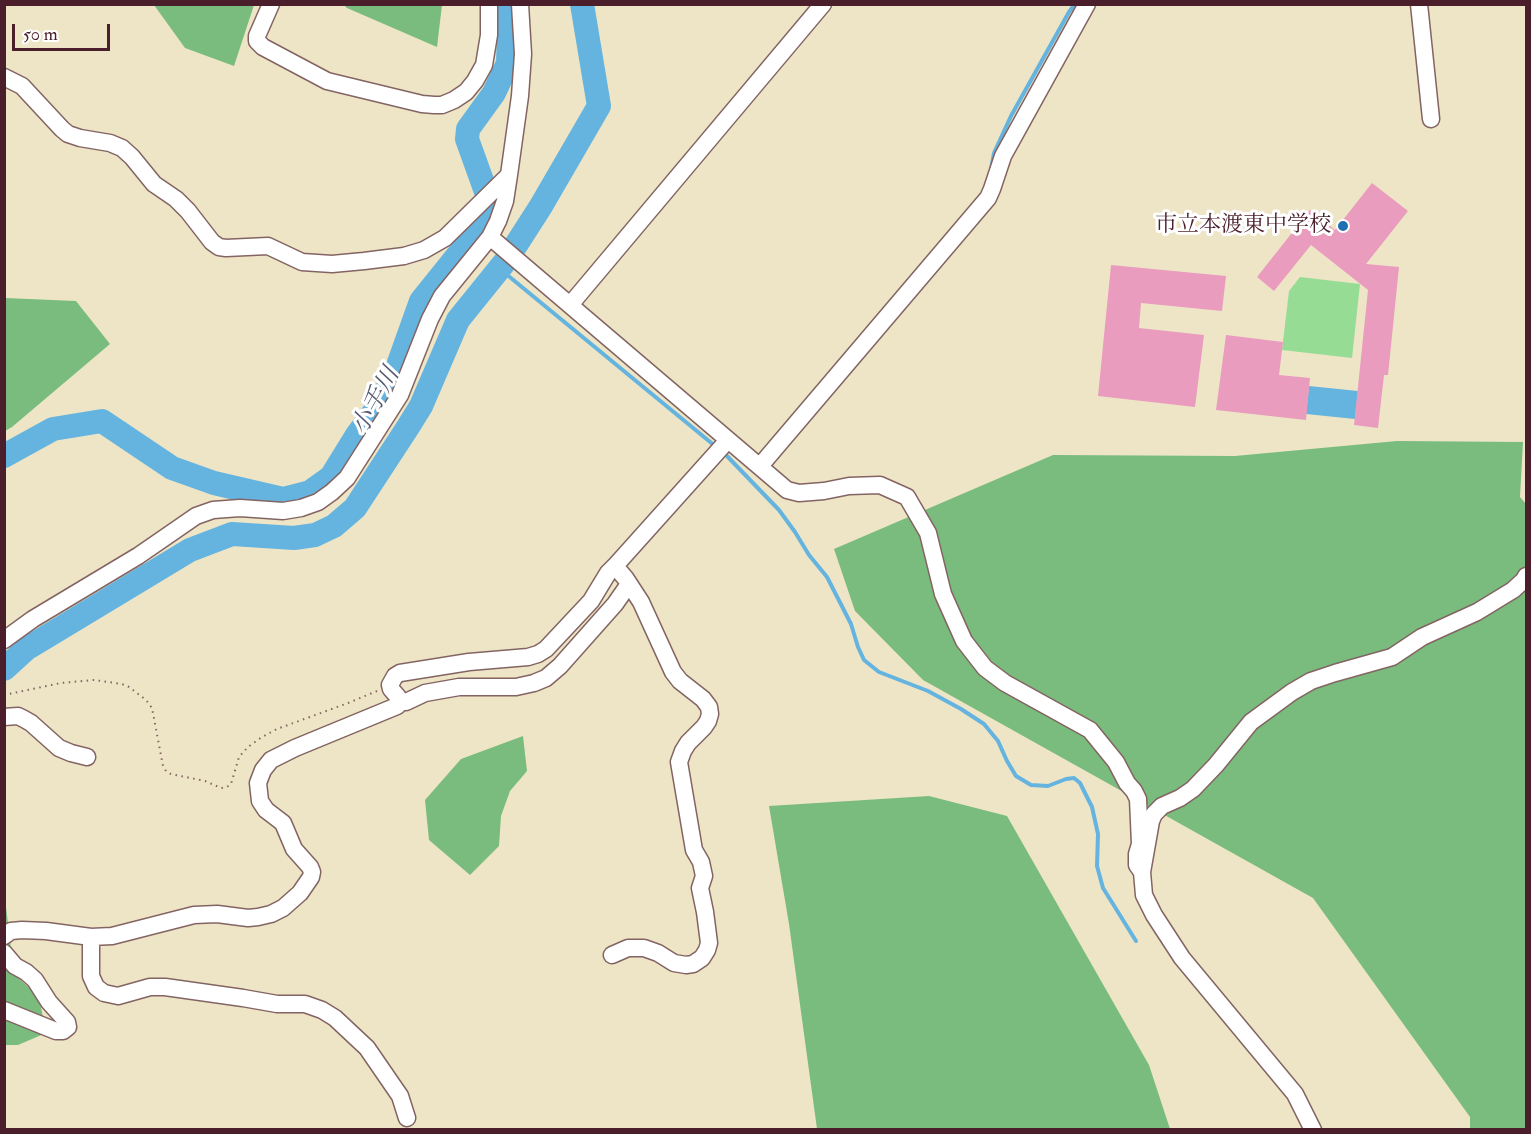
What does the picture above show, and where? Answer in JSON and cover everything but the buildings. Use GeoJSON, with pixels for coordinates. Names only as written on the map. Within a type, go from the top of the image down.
{"type":"FeatureCollection","features":[{"type":"Feature","properties":{"kind":"street"},"geometry":{"type":"LineString","coordinates":[[271,4],[257,36],[257,41],[263,47],[327,81],[422,104],[442,105],[466,92],[484,64],[489,35],[489,4]]}},
{"type":"Feature","properties":{"kind":"street"},"geometry":{"type":"LineString","coordinates":[[4,640],[33,619],[138,555],[196,516],[213,510],[240,508],[283,511],[301,508],[318,502],[347,478],[400,395],[430,319],[442,296],[490,237],[498,221],[505,201],[520,96],[522,65],[520,4]]}},
{"type":"Feature","properties":{"kind":"street"},"geometry":{"type":"LineString","coordinates":[[570,305],[823,4]]}},
{"type":"Feature","properties":{"kind":"street"},"geometry":{"type":"LineString","coordinates":[[760,466],[988,198],[1003,156],[1087,4]]}},
{"type":"Feature","properties":{"kind":"street"},"geometry":{"type":"LineString","coordinates":[[1419,4],[1431,119]]}},
{"type":"Feature","properties":{"kind":"street"},"geometry":{"type":"LineString","coordinates":[[4,77],[22,86],[62,129],[73,136],[110,143],[122,148],[154,184],[176,199],[188,211],[212,242],[219,247],[268,246],[303,262],[332,264],[404,256],[424,250],[445,238],[509,175]]}},
{"type":"Feature","properties":{"kind":"street"},"geometry":{"type":"LineString","coordinates":[[490,237],[787,489],[799,493],[849,486],[880,485],[907,497],[928,533],[943,594],[964,641],[985,668],[1005,683],[1089,730],[1116,762],[1138,799],[1140,844],[1137,865],[1142,872]]}},
{"type":"Feature","properties":{"kind":"street"},"geometry":{"type":"LineString","coordinates":[[4,936],[11,931],[22,930],[91,937],[112,936],[194,915],[258,917],[271,914],[293,900],[311,877],[312,872],[294,849],[283,823],[266,810],[260,801],[258,783],[263,770],[271,760],[397,706],[398,697],[390,685],[400,673],[469,662],[528,657],[546,649],[591,602],[608,573],[728,440]]}},
{"type":"Feature","properties":{"kind":"street"},"geometry":{"type":"LineString","coordinates":[[612,955],[628,948],[644,948],[674,963],[686,965],[693,964],[702,958],[709,943],[700,888],[704,876],[701,862],[694,850],[679,762],[688,743],[708,721],[709,707],[673,672],[641,602],[615,566]]}},
{"type":"Feature","properties":{"kind":"street"},"geometry":{"type":"LineString","coordinates":[[1313,1130],[1295,1094],[1182,958],[1144,896],[1142,872],[1154,814],[1162,806],[1193,789],[1251,722],[1292,692],[1311,681],[1392,657],[1422,637],[1477,612],[1513,590],[1527,576]]}},
{"type":"Feature","properties":{"kind":"street"},"geometry":{"type":"LineString","coordinates":[[399,701],[406,702],[425,693],[459,687],[516,687],[534,684],[546,678],[560,666],[615,604],[628,584]]}},
{"type":"Feature","properties":{"kind":"street"},"geometry":{"type":"LineString","coordinates":[[4,717],[18,716],[31,723],[60,748],[87,757]]}},
{"type":"Feature","properties":{"kind":"street"},"geometry":{"type":"LineString","coordinates":[[91,937],[91,976],[99,991],[104,993],[118,996],[150,987],[165,987],[277,1004],[305,1005],[322,1010],[335,1018],[366,1048],[400,1096],[407,1118]]}},
{"type":"Feature","properties":{"kind":"street"},"geometry":{"type":"LineString","coordinates":[[4,953],[15,966],[35,980],[49,1002],[67,1022],[68,1027],[63,1031],[56,1031],[4,1010]]}},
{"type":"Feature","properties":{"kind":"path"},"geometry":{"type":"LineString","coordinates":[[4,696],[60,683],[94,680],[122,684],[146,700],[152,708],[163,766],[166,771],[224,788],[233,782],[239,757],[262,737],[390,685]]}},
{"type":"Feature","properties":{"kind":"green space"},"geometry":{"type":"Polygon","coordinates":[[[154,5],[254,5],[234,66],[185,48],[154,5]]]}},
{"type":"Feature","properties":{"kind":"green space"},"geometry":{"type":"Polygon","coordinates":[[[344,5],[442,5],[437,47],[347,8],[344,5]]]}},
{"type":"Feature","properties":{"kind":"green space"},"geometry":{"type":"Polygon","coordinates":[[[1300,277],[1360,284],[1352,358],[1282,350],[1289,291],[1300,277]]]}},
{"type":"Feature","properties":{"kind":"green space"},"geometry":{"type":"Polygon","coordinates":[[[5,298],[76,301],[110,344],[5,431],[5,298]]]}},
{"type":"Feature","properties":{"kind":"green space"},"geometry":{"type":"Polygon","coordinates":[[[1397,441],[1523,442],[1520,497],[1526,504],[1526,1129],[1470,1129],[1470,1117],[1313,898],[923,680],[855,611],[834,549],[1053,455],[1235,456],[1397,441]]]}},
{"type":"Feature","properties":{"kind":"green space"},"geometry":{"type":"Polygon","coordinates":[[[523,736],[527,771],[510,791],[501,816],[499,846],[470,875],[429,840],[425,800],[461,759],[523,736]]]}},
{"type":"Feature","properties":{"kind":"green space"},"geometry":{"type":"Polygon","coordinates":[[[929,796],[1007,816],[1149,1065],[1170,1129],[817,1129],[789,924],[769,806],[929,796]]]}},
{"type":"Feature","properties":{"kind":"green space"},"geometry":{"type":"Polygon","coordinates":[[[4,890],[14,974],[39,997],[46,1033],[18,1045],[5,1045],[4,890]]]}},
{"type":"Feature","properties":{"kind":"water"},"geometry":{"type":"Polygon","coordinates":[[[1309,386],[1358,391],[1355,419],[1306,414],[1309,386]]]}},
{"type":"Feature","properties":{"kind":"waterway","name":"小手川"},"geometry":{"type":"LineString","coordinates":[[4,456],[53,429],[102,421],[172,468],[214,483],[283,499],[310,492],[331,477],[357,435],[378,407],[396,371],[421,301],[487,219],[490,203],[467,139],[468,129],[494,93],[508,63],[507,4]]}},
{"type":"Feature","properties":{"kind":"waterway"},"geometry":{"type":"LineString","coordinates":[[516,245],[599,106],[582,4]]}},
{"type":"Feature","properties":{"kind":"waterway"},"geometry":{"type":"LineString","coordinates":[[991,169],[994,153],[1011,116],[1075,4]]}},
{"type":"Feature","properties":{"kind":"waterway"},"geometry":{"type":"LineString","coordinates":[[4,669],[26,649],[190,550],[232,534],[294,538],[315,535],[334,526],[355,508],[408,427],[421,406],[458,320],[504,263]]}},
{"type":"Feature","properties":{"kind":"waterway"},"geometry":{"type":"LineString","coordinates":[[500,269],[715,446]]}},
{"type":"Feature","properties":{"kind":"waterway"},"geometry":{"type":"LineString","coordinates":[[726,455],[779,510],[809,555],[827,577],[851,624],[864,660],[879,672],[928,691],[984,724],[998,741],[1016,776],[1031,785],[1048,786],[1074,778],[1080,783],[1092,807],[1098,834],[1097,866],[1103,888],[1136,941]]}},
{"type":"Feature","properties":{"kind":"place","name":"市立本渡東中学校"},"geometry":{"type":"Point","coordinates":[1343,226]}}]}
